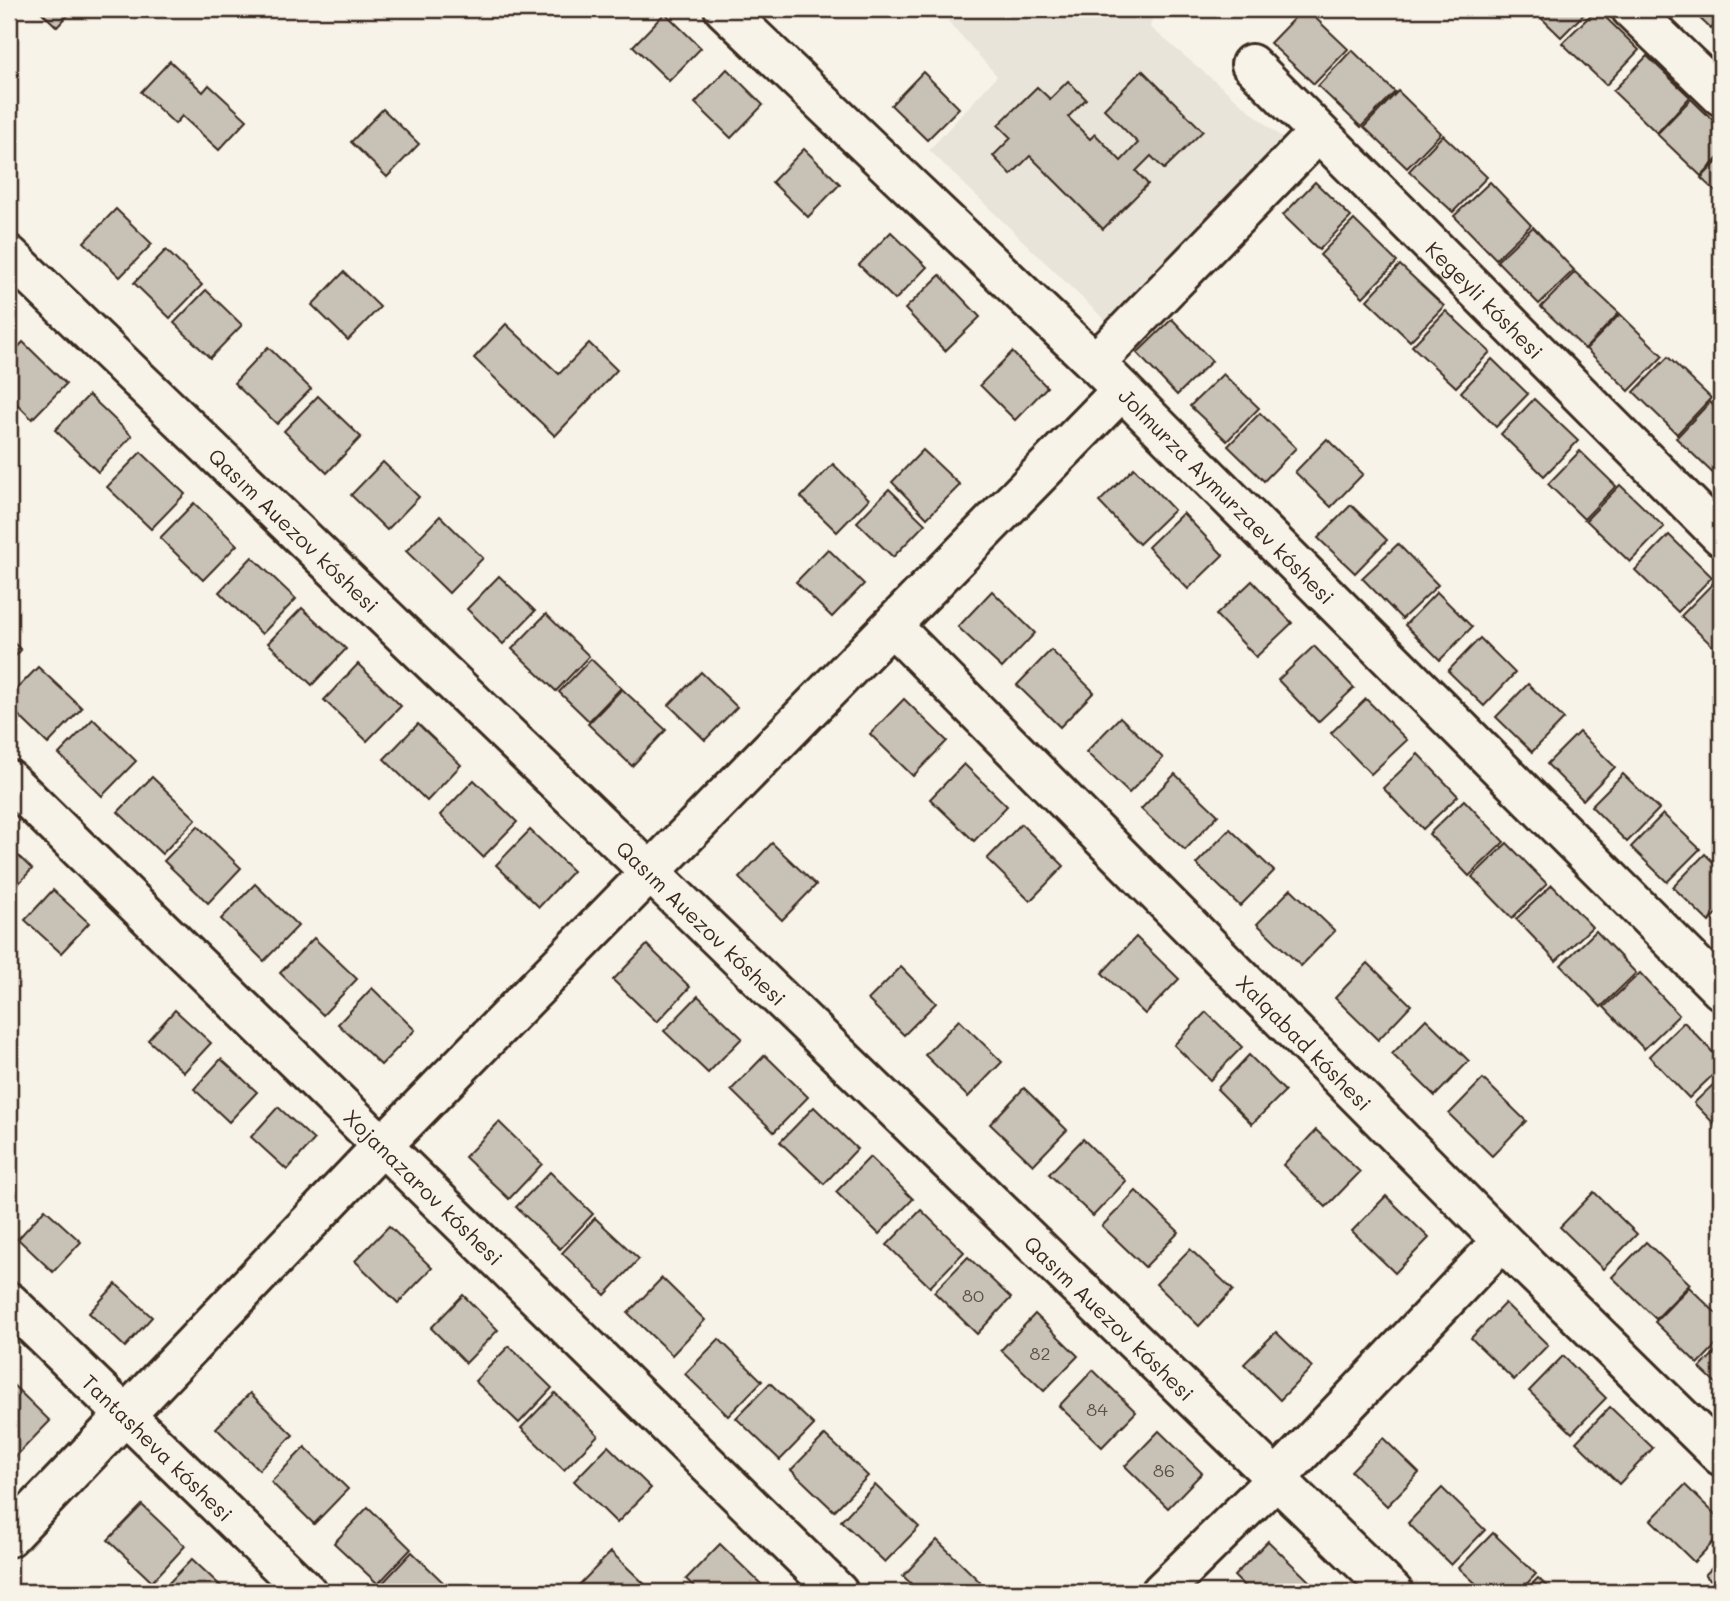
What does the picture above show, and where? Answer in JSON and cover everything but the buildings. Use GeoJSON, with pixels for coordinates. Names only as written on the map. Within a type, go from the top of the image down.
{"type":"FeatureCollection","features":[{"type":"Feature","properties":{"kind":"street","name":"Jolmurza Aymurzaev kóshesi"},"geometry":{"type":"LineString","coordinates":[[724,9],[1096,363],[1721,990]]}},
{"type":"Feature","properties":{"kind":"street"},"geometry":{"type":"LineString","coordinates":[[1631,9],[1721,96]]}},
{"type":"Feature","properties":{"kind":"street","name":"Kegeyli kóshesi"},"geometry":{"type":"LineString","coordinates":[[1251,64],[1721,536]]}},
{"type":"Feature","properties":{"kind":"street"},"geometry":{"type":"LineString","coordinates":[[1096,363],[1318,133]]}},
{"type":"Feature","properties":{"kind":"street","name":"Qasım Auezov kóshesi"},"geometry":{"type":"LineString","coordinates":[[9,255],[1393,1592]]}},
{"type":"Feature","properties":{"kind":"street"},"geometry":{"type":"LineString","coordinates":[[9,1537],[382,1146],[1122,390]]}},
{"type":"Feature","properties":{"kind":"street","name":"Xalqabad kóshesi"},"geometry":{"type":"LineString","coordinates":[[892,626],[1502,1241],[1721,1456]]}},
{"type":"Feature","properties":{"kind":"street","name":"Xojanazarov kóshesi"},"geometry":{"type":"LineString","coordinates":[[9,780],[838,1592]]}},
{"type":"Feature","properties":{"kind":"street"},"geometry":{"type":"LineString","coordinates":[[1161,1592],[1276,1479],[1502,1241]]}},
{"type":"Feature","properties":{"kind":"street","name":"Tantasheva kóshesi"},"geometry":{"type":"LineString","coordinates":[[9,1302],[307,1592]]}},
{"type":"Feature","properties":{"kind":"shaded area"},"geometry":{"type":"Polygon","coordinates":[[[958,9],[1152,9],[1150,27],[1287,142],[1110,325],[929,150],[997,76],[948,21],[958,9]]]}}]}
